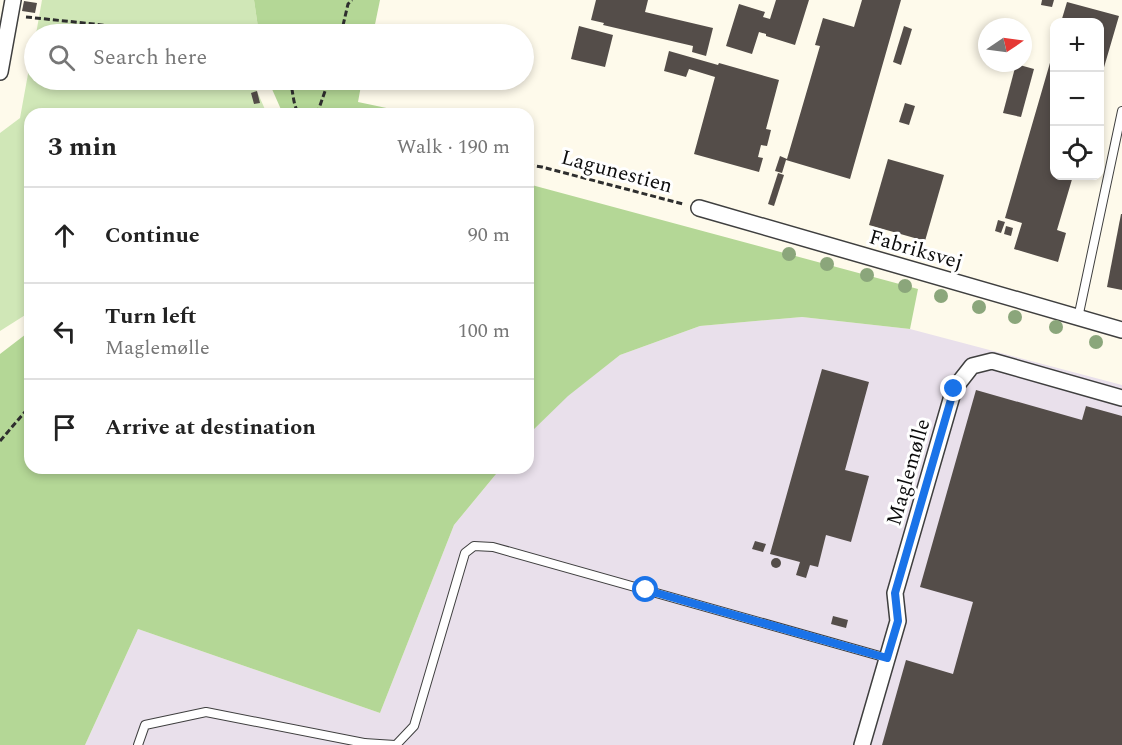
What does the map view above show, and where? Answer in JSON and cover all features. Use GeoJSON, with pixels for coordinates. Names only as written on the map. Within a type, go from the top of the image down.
{"type":"FeatureCollection","features":[{"type":"Feature","properties":{"kind":"street"},"geometry":{"type":"LineString","coordinates":[[0,72],[13,0]]}},
{"type":"Feature","properties":{"kind":"street","name":"Fabriksvej"},"geometry":{"type":"LineString","coordinates":[[699,208],[1122,330]]}},
{"type":"Feature","properties":{"kind":"street","name":"Maglemølle"},"geometry":{"type":"LineString","coordinates":[[862,745],[898,621],[895,593],[954,389],[972,366],[992,361],[1122,398]]}},
{"type":"Feature","properties":{"kind":"lane"},"geometry":{"type":"LineString","coordinates":[[1078,318],[1122,111]]}},
{"type":"Feature","properties":{"kind":"lane"},"geometry":{"type":"LineString","coordinates":[[138,745],[145,724],[206,712],[364,744],[395,745],[414,726],[465,553],[474,546],[493,547],[887,658]]}},
{"type":"Feature","properties":{"kind":"path"},"geometry":{"type":"LineString","coordinates":[[343,24],[348,4],[352,0]]}},
{"type":"Feature","properties":{"kind":"path"},"geometry":{"type":"LineString","coordinates":[[10,16],[94,24]]}},
{"type":"Feature","properties":{"kind":"path"},"geometry":{"type":"LineString","coordinates":[[292,90],[296,108]]}},
{"type":"Feature","properties":{"kind":"path"},"geometry":{"type":"LineString","coordinates":[[319,108],[325,90]]}},
{"type":"Feature","properties":{"kind":"path","name":"Lagunestien"},"geometry":{"type":"LineString","coordinates":[[534,166],[699,208]]}},
{"type":"Feature","properties":{"kind":"path"},"geometry":{"type":"LineString","coordinates":[[0,441],[24,413]]}},
{"type":"Feature","properties":{"kind":"shaded area"},"geometry":{"type":"Polygon","coordinates":[[[802,317],[910,329],[1122,385],[1122,745],[85,745],[138,629],[380,713],[454,525],[496,474],[534,474],[534,429],[567,396],[620,355],[700,326],[802,317]]]}},
{"type":"Feature","properties":{"kind":"green space"},"geometry":{"type":"Polygon","coordinates":[[[42,0],[254,0],[258,24],[38,24],[42,0]]]}},
{"type":"Feature","properties":{"kind":"green space"},"geometry":{"type":"Polygon","coordinates":[[[254,0],[380,0],[375,24],[258,24],[254,0]]]}},
{"type":"Feature","properties":{"kind":"green space"},"geometry":{"type":"Polygon","coordinates":[[[25,90],[256,90],[264,108],[24,108],[24,316],[0,331],[0,133],[20,118],[25,90]]]}},
{"type":"Feature","properties":{"kind":"green space"},"geometry":{"type":"Polygon","coordinates":[[[272,90],[360,90],[358,102],[386,108],[280,108],[272,90]]]}},
{"type":"Feature","properties":{"kind":"green space"},"geometry":{"type":"Polygon","coordinates":[[[534,186],[918,289],[910,329],[802,317],[700,326],[620,355],[568,396],[534,429],[534,186]]]}},
{"type":"Feature","properties":{"kind":"green space"},"geometry":{"type":"Polygon","coordinates":[[[24,336],[24,474],[496,474],[454,525],[380,713],[138,629],[85,745],[0,745],[0,354],[24,336]]]}},
{"type":"Feature","properties":{"kind":"building"},"geometry":{"type":"Polygon","coordinates":[[[596,0],[648,0],[645,12],[713,28],[706,56],[692,52],[693,46],[603,25],[604,23],[591,20],[596,0]]]}},
{"type":"Feature","properties":{"kind":"building"},"geometry":{"type":"Polygon","coordinates":[[[776,0],[809,0],[795,45],[759,32],[752,54],[726,46],[739,4],[765,12],[763,17],[770,19],[776,0]]]}},
{"type":"Feature","properties":{"kind":"building"},"geometry":{"type":"Polygon","coordinates":[[[862,0],[901,0],[850,179],[786,160],[782,173],[775,171],[780,156],[787,159],[820,46],[815,45],[823,18],[854,27],[862,0]]]}},
{"type":"Feature","properties":{"kind":"building"},"geometry":{"type":"Polygon","coordinates":[[[1042,0],[1054,0],[1052,7],[1041,5],[1042,0]]]}},
{"type":"Feature","properties":{"kind":"building"},"geometry":{"type":"Polygon","coordinates":[[[24,1],[37,3],[35,13],[22,11],[24,1]]]}},
{"type":"Feature","properties":{"kind":"building"},"geometry":{"type":"Polygon","coordinates":[[[1067,2],[1119,16],[1104,67],[1104,18],[1062,18],[1067,2]]]}},
{"type":"Feature","properties":{"kind":"building"},"geometry":{"type":"Polygon","coordinates":[[[579,26],[613,35],[605,67],[571,59],[579,26]]]}},
{"type":"Feature","properties":{"kind":"building"},"geometry":{"type":"Polygon","coordinates":[[[904,26],[912,29],[901,65],[893,62],[904,26]]]}},
{"type":"Feature","properties":{"kind":"building"},"geometry":{"type":"Polygon","coordinates":[[[669,51],[779,80],[766,129],[771,130],[767,146],[761,145],[758,157],[763,158],[759,172],[694,154],[715,77],[689,69],[686,77],[664,71],[669,51]]]}},
{"type":"Feature","properties":{"kind":"building"},"geometry":{"type":"Polygon","coordinates":[[[1050,63],[1050,180],[1072,180],[1057,230],[1066,233],[1058,262],[1014,249],[1022,223],[1005,218],[1050,63]]]}},
{"type":"Feature","properties":{"kind":"building"},"geometry":{"type":"Polygon","coordinates":[[[1032,68],[1034,69],[1021,117],[1003,113],[1014,72],[1032,72],[1032,68]]]}},
{"type":"Feature","properties":{"kind":"building"},"geometry":{"type":"Polygon","coordinates":[[[257,91],[260,103],[254,104],[251,93],[257,91]]]}},
{"type":"Feature","properties":{"kind":"building"},"geometry":{"type":"Polygon","coordinates":[[[905,103],[915,106],[909,125],[899,122],[905,103]]]}},
{"type":"Feature","properties":{"kind":"building"},"geometry":{"type":"Polygon","coordinates":[[[888,159],[944,175],[925,241],[869,225],[888,159]]]}},
{"type":"Feature","properties":{"kind":"building"},"geometry":{"type":"Polygon","coordinates":[[[778,173],[784,175],[774,206],[768,204],[778,173]]]}},
{"type":"Feature","properties":{"kind":"building"},"geometry":{"type":"Polygon","coordinates":[[[1122,214],[1122,290],[1107,287],[1122,214]]]}},
{"type":"Feature","properties":{"kind":"building"},"geometry":{"type":"Polygon","coordinates":[[[998,220],[1005,222],[1001,233],[995,231],[998,220]]]}},
{"type":"Feature","properties":{"kind":"building"},"geometry":{"type":"Polygon","coordinates":[[[1006,226],[1013,228],[1011,236],[1004,234],[1006,226]]]}},
{"type":"Feature","properties":{"kind":"building"},"geometry":{"type":"Polygon","coordinates":[[[822,369],[869,382],[845,470],[869,476],[851,542],[826,535],[818,567],[810,565],[806,578],[796,575],[800,562],[770,554],[822,369]]]}},
{"type":"Feature","properties":{"kind":"building"},"geometry":{"type":"Polygon","coordinates":[[[976,390],[1082,420],[1086,406],[1122,416],[1122,745],[882,745],[906,660],[953,674],[973,602],[920,587],[976,390]]]}},
{"type":"Feature","properties":{"kind":"building"},"geometry":{"type":"Polygon","coordinates":[[[755,541],[766,544],[763,552],[752,549],[755,541]]]}},
{"type":"Feature","properties":{"kind":"building"},"geometry":{"type":"Polygon","coordinates":[[[776,558],[780,559],[780,567],[776,568],[772,567],[771,563],[772,559],[776,558]]]}},
{"type":"Feature","properties":{"kind":"building"},"geometry":{"type":"Polygon","coordinates":[[[833,616],[848,620],[846,628],[831,624],[833,616]]]}},
{"type":"Feature","properties":{"kind":"route"},"geometry":{"type":"LineString","coordinates":[[646,590],[887,658],[898,621],[895,593],[954,389]]}}]}
